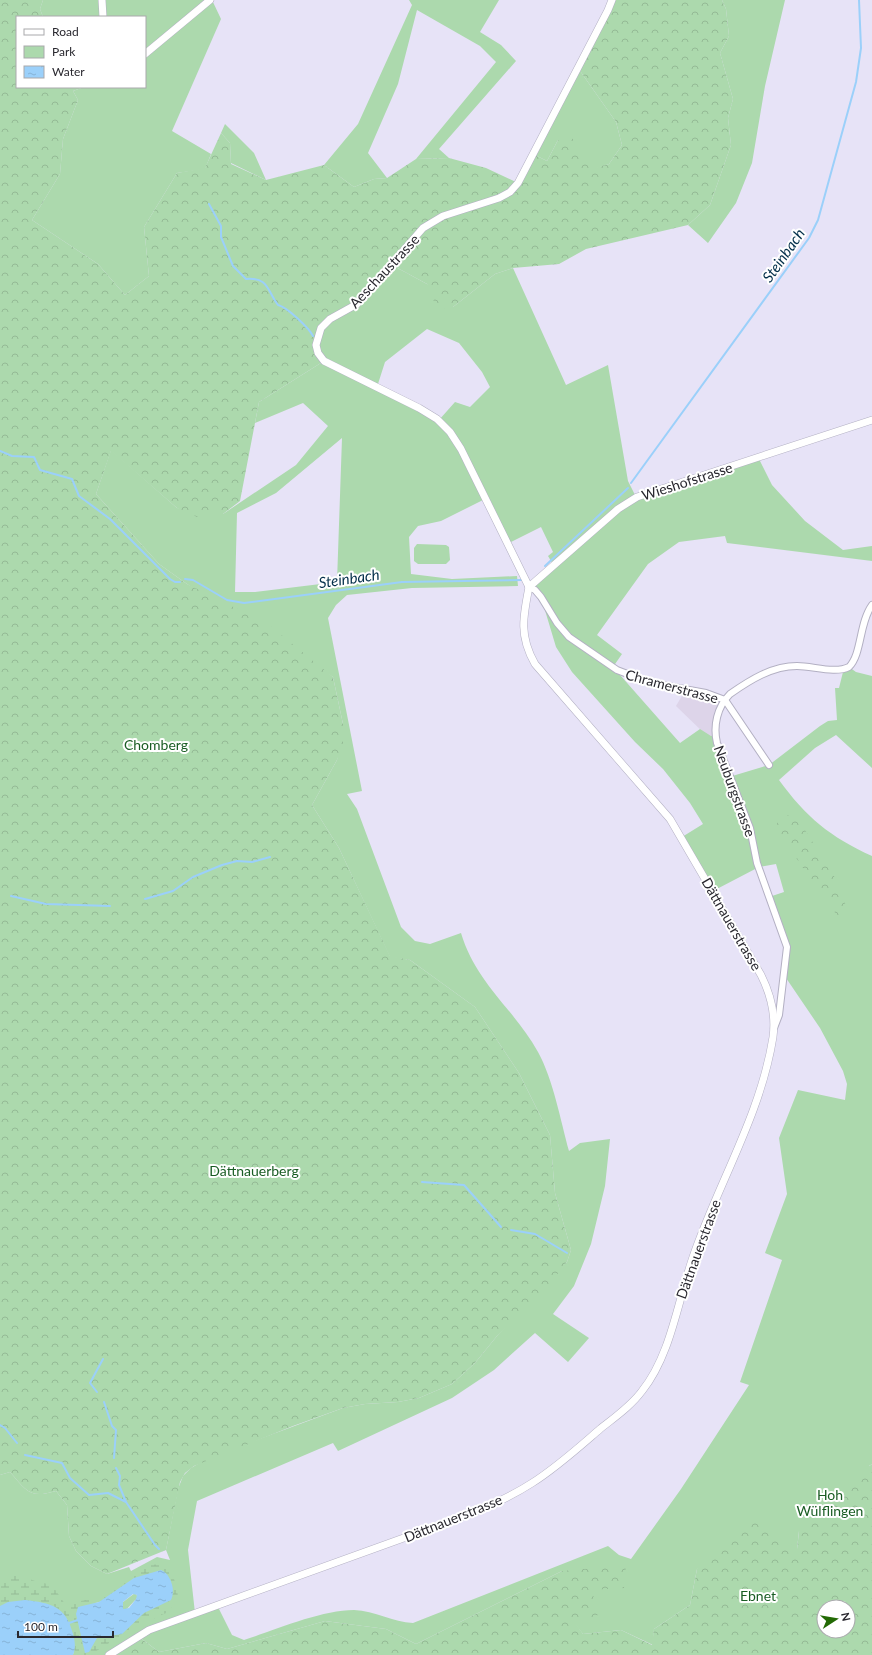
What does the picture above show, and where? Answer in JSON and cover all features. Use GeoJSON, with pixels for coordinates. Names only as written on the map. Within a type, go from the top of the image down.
{"type":"FeatureCollection","features":[{"type":"Feature","properties":{"kind":"street"},"geometry":{"type":"LineString","coordinates":[[102,0],[103,16]]}},
{"type":"Feature","properties":{"kind":"street"},"geometry":{"type":"LineString","coordinates":[[146,53],[210,0]]}},
{"type":"Feature","properties":{"kind":"street","name":"Aeschaustrasse"},"geometry":{"type":"LineString","coordinates":[[529,587],[461,449],[440,420],[324,361],[318,353],[317,341],[319,332],[326,322],[357,304],[430,223],[466,207],[499,198],[510,192],[518,183],[612,0]]}},
{"type":"Feature","properties":{"kind":"street","name":"Wieshofstrasse"},"geometry":{"type":"LineString","coordinates":[[529,587],[613,513],[636,497],[872,420]]}},
{"type":"Feature","properties":{"kind":"street","name":"Chramerstrasse"},"geometry":{"type":"LineString","coordinates":[[529,587],[539,594],[569,637],[617,670],[650,683],[706,693],[724,700],[768,765]]}},
{"type":"Feature","properties":{"kind":"street","name":"Dättnauerstrasse"},"geometry":{"type":"LineString","coordinates":[[109,1655],[149,1630],[459,1518],[504,1499],[533,1482],[632,1402],[649,1383],[660,1363],[700,1237],[746,1126],[762,1080],[774,1029],[772,1004],[765,983],[676,828],[655,800],[540,671],[531,657],[525,641],[523,626],[529,587]]}},
{"type":"Feature","properties":{"kind":"street"},"geometry":{"type":"LineString","coordinates":[[724,700],[732,693],[756,678],[778,668],[798,666],[841,669],[850,667],[855,656],[864,620],[872,605]]}},
{"type":"Feature","properties":{"kind":"street","name":"Neuburgstrasse"},"geometry":{"type":"LineString","coordinates":[[724,700],[717,717],[716,739],[724,764],[750,828],[757,863],[787,947],[779,1015],[774,1029]]}},
{"type":"Feature","properties":{"kind":"shaded area"},"geometry":{"type":"Polygon","coordinates":[[[686,689],[725,700],[716,735],[711,737],[705,734],[676,706],[686,689]]]}},
{"type":"Feature","properties":{"kind":"green space"},"geometry":{"type":"Polygon","coordinates":[[[0,0],[43,0],[40,9],[43,16],[16,16],[16,88],[81,88],[73,91],[78,100],[63,139],[60,174],[32,220],[98,264],[125,295],[149,276],[144,227],[177,173],[205,168],[221,133],[230,143],[231,164],[266,180],[324,165],[354,187],[374,179],[387,178],[416,159],[449,158],[486,168],[518,183],[533,154],[547,161],[558,140],[569,134],[594,168],[609,164],[622,145],[616,122],[578,68],[612,0],[722,0],[726,9],[729,36],[720,53],[733,99],[728,118],[731,145],[710,205],[688,225],[586,249],[559,264],[513,268],[495,274],[453,307],[437,309],[427,284],[392,265],[364,296],[326,322],[316,345],[324,361],[259,402],[240,501],[223,514],[197,517],[177,508],[111,451],[96,494],[159,564],[187,584],[268,624],[333,677],[343,724],[343,744],[337,760],[312,805],[339,848],[390,956],[410,960],[475,1007],[519,1073],[550,1135],[555,1193],[571,1250],[567,1262],[539,1297],[497,1336],[475,1363],[452,1384],[419,1398],[398,1402],[365,1404],[343,1408],[293,1426],[194,1466],[185,1473],[180,1482],[166,1550],[107,1574],[91,1566],[76,1551],[69,1536],[67,1505],[56,1491],[34,1494],[29,1492],[10,1472],[0,1475],[0,0]]]}},
{"type":"Feature","properties":{"kind":"green space"},"geometry":{"type":"Polygon","coordinates":[[[43,0],[212,0],[221,19],[172,131],[211,154],[205,169],[177,173],[144,227],[149,276],[125,295],[98,264],[32,220],[60,174],[63,139],[78,100],[73,91],[81,88],[146,88],[146,16],[43,16],[40,9],[43,0]]]}},
{"type":"Feature","properties":{"kind":"green space"},"geometry":{"type":"Polygon","coordinates":[[[409,0],[499,0],[480,32],[501,45],[516,61],[439,149],[449,158],[416,159],[496,62],[480,46],[417,10],[398,84],[368,153],[387,178],[374,179],[354,187],[324,165],[358,124],[412,5],[409,0]]]}},
{"type":"Feature","properties":{"kind":"green space"},"geometry":{"type":"Polygon","coordinates":[[[722,0],[785,0],[765,86],[752,163],[736,203],[708,243],[688,225],[710,205],[731,145],[728,118],[733,99],[720,53],[729,36],[726,9],[722,0]]]}},
{"type":"Feature","properties":{"kind":"green space"},"geometry":{"type":"Polygon","coordinates":[[[578,68],[616,122],[622,145],[609,164],[594,169],[558,140],[547,161],[533,154],[578,68]]]}},
{"type":"Feature","properties":{"kind":"green space"},"geometry":{"type":"Polygon","coordinates":[[[225,124],[254,153],[266,180],[231,163],[230,143],[221,133],[225,124]]]}},
{"type":"Feature","properties":{"kind":"green space","name":"Hoh Wülflingen"},"geometry":{"type":"Polygon","coordinates":[[[392,265],[427,284],[453,307],[495,274],[513,268],[566,385],[608,365],[628,481],[636,497],[758,457],[772,485],[805,521],[843,550],[872,546],[872,561],[727,543],[725,536],[679,542],[648,564],[597,635],[622,654],[613,667],[680,743],[700,729],[711,736],[716,735],[729,777],[769,765],[820,726],[828,721],[837,720],[835,688],[839,688],[843,672],[849,667],[856,672],[872,676],[872,768],[836,735],[815,748],[779,780],[799,805],[820,825],[857,849],[872,856],[872,1464],[869,1466],[872,1467],[872,1546],[799,1531],[797,1549],[697,1569],[690,1605],[654,1629],[653,1645],[621,1630],[583,1634],[575,1624],[562,1571],[416,1644],[386,1629],[325,1621],[227,1649],[206,1643],[159,1652],[138,1636],[109,1655],[73,1655],[74,1652],[0,1606],[0,1475],[10,1472],[29,1492],[34,1494],[56,1491],[67,1505],[69,1536],[76,1551],[91,1566],[107,1574],[129,1567],[131,1571],[157,1557],[170,1560],[166,1550],[178,1489],[183,1476],[191,1468],[203,1461],[243,1445],[343,1408],[365,1404],[398,1402],[419,1398],[452,1384],[475,1363],[497,1336],[567,1262],[571,1250],[555,1193],[550,1135],[519,1073],[475,1007],[410,960],[390,957],[339,848],[312,805],[337,760],[343,724],[333,677],[187,584],[159,564],[96,494],[111,450],[177,508],[223,514],[296,465],[328,426],[303,403],[255,423],[259,402],[324,361],[320,356],[319,332],[392,265]],[[427,329],[385,362],[377,387],[439,420],[455,402],[470,407],[490,387],[482,372],[459,343],[427,329]],[[342,438],[276,493],[237,513],[235,592],[255,592],[337,582],[342,438]],[[485,499],[441,521],[418,526],[409,537],[411,574],[452,579],[517,576],[518,586],[412,588],[347,595],[336,605],[328,618],[362,791],[347,794],[357,809],[401,927],[415,941],[430,944],[461,933],[476,967],[518,1022],[538,1052],[548,1075],[569,1151],[580,1143],[610,1139],[605,1186],[591,1244],[574,1286],[553,1314],[589,1338],[568,1362],[535,1333],[494,1370],[452,1398],[338,1451],[333,1443],[197,1501],[188,1550],[195,1613],[217,1605],[232,1635],[244,1640],[313,1617],[341,1611],[362,1611],[398,1621],[413,1623],[608,1546],[619,1555],[631,1559],[681,1489],[749,1385],[740,1382],[782,1260],[765,1253],[787,1194],[779,1138],[798,1090],[845,1100],[847,1084],[843,1071],[820,1028],[784,975],[787,954],[769,897],[784,892],[776,864],[759,867],[713,891],[682,837],[703,824],[690,803],[663,769],[635,742],[572,672],[556,647],[541,597],[529,587],[554,566],[548,556],[553,552],[541,527],[507,544],[485,499]],[[170,1582],[95,1603],[83,1640],[170,1582]]]}},
{"type":"Feature","properties":{"kind":"green space"},"geometry":{"type":"Polygon","coordinates":[[[417,544],[446,545],[449,547],[450,560],[446,564],[418,564],[414,561],[414,548],[417,544]]]}},
{"type":"Feature","properties":{"kind":"green space"},"geometry":{"type":"Polygon","coordinates":[[[795,814],[837,881],[850,917],[836,921],[833,900],[820,895],[776,826],[780,817],[795,814]]]}},
{"type":"Feature","properties":{"kind":"green space","name":"Ebnet"},"geometry":{"type":"Polygon","coordinates":[[[872,1464],[872,1655],[109,1655],[138,1636],[159,1652],[206,1643],[227,1649],[325,1621],[386,1629],[416,1644],[562,1571],[626,1565],[624,1588],[592,1590],[598,1615],[576,1624],[583,1634],[621,1630],[652,1645],[654,1629],[690,1605],[697,1569],[754,1518],[797,1549],[801,1515],[826,1512],[863,1471],[872,1464]]]}},
{"type":"Feature","properties":{"kind":"green space"},"geometry":{"type":"Polygon","coordinates":[[[164,1564],[175,1581],[178,1600],[166,1613],[133,1628],[90,1655],[73,1655],[75,1644],[71,1627],[68,1620],[57,1608],[44,1602],[28,1600],[6,1603],[0,1606],[0,1580],[16,1574],[52,1585],[65,1604],[102,1597],[147,1565],[164,1564]],[[161,1570],[131,1579],[114,1593],[99,1602],[82,1605],[76,1614],[84,1650],[89,1652],[97,1638],[122,1634],[144,1613],[171,1600],[172,1587],[170,1579],[165,1572],[161,1570]]]}},
{"type":"Feature","properties":{"kind":"green space"},"geometry":{"type":"Polygon","coordinates":[[[135,1593],[138,1597],[126,1610],[123,1609],[123,1602],[135,1593]]]}},
{"type":"Feature","properties":{"kind":"water"},"geometry":{"type":"Polygon","coordinates":[[[161,1570],[165,1572],[172,1583],[173,1592],[171,1600],[144,1613],[122,1634],[97,1638],[89,1652],[85,1653],[76,1614],[78,1607],[99,1602],[134,1578],[161,1570]],[[133,1594],[123,1602],[123,1609],[129,1608],[136,1599],[137,1595],[133,1594]]]}},
{"type":"Feature","properties":{"kind":"water"},"geometry":{"type":"Polygon","coordinates":[[[25,1600],[50,1605],[62,1612],[70,1625],[74,1637],[75,1647],[73,1655],[0,1655],[0,1606],[8,1602],[25,1600]]]}},
{"type":"Feature","properties":{"kind":"waterway","name":"Steinbach"},"geometry":{"type":"LineString","coordinates":[[631,483],[809,238],[818,220],[856,82],[861,48],[859,0]]}},
{"type":"Feature","properties":{"kind":"waterway"},"geometry":{"type":"LineString","coordinates":[[209,204],[221,226],[221,237],[233,266],[246,279],[259,280],[263,283],[278,305],[297,318],[313,336]]}},
{"type":"Feature","properties":{"kind":"waterway","name":"Steinbach"},"geometry":{"type":"LineString","coordinates":[[0,451],[12,456],[34,457],[40,470],[72,479],[79,496],[110,519],[170,579],[175,582],[180,582]]}},
{"type":"Feature","properties":{"kind":"waterway","name":"Steinbach"},"geometry":{"type":"LineString","coordinates":[[545,566],[628,488]]}},
{"type":"Feature","properties":{"kind":"waterway","name":"Steinbach"},"geometry":{"type":"LineString","coordinates":[[185,579],[193,580],[227,600],[244,603],[402,582],[522,580]]}},
{"type":"Feature","properties":{"kind":"waterway"},"geometry":{"type":"LineString","coordinates":[[145,899],[173,891],[193,877],[222,865],[237,861],[252,862],[270,857]]}},
{"type":"Feature","properties":{"kind":"waterway"},"geometry":{"type":"LineString","coordinates":[[11,896],[46,904],[110,906]]}},
{"type":"Feature","properties":{"kind":"waterway"},"geometry":{"type":"LineString","coordinates":[[422,1182],[464,1185],[501,1227]]}},
{"type":"Feature","properties":{"kind":"waterway"},"geometry":{"type":"LineString","coordinates":[[511,1230],[535,1234],[567,1253]]}},
{"type":"Feature","properties":{"kind":"waterway"},"geometry":{"type":"LineString","coordinates":[[97,1392],[90,1383],[103,1359]]}},
{"type":"Feature","properties":{"kind":"waterway"},"geometry":{"type":"LineString","coordinates":[[104,1402],[112,1426],[116,1430],[114,1458]]}},
{"type":"Feature","properties":{"kind":"waterway"},"geometry":{"type":"LineString","coordinates":[[0,1425],[5,1428],[17,1443]]}},
{"type":"Feature","properties":{"kind":"waterway"},"geometry":{"type":"LineString","coordinates":[[25,1455],[62,1463],[70,1478],[89,1495],[108,1493],[126,1502],[159,1549]]}},
{"type":"Feature","properties":{"kind":"waterway"},"geometry":{"type":"LineString","coordinates":[[116,1468],[120,1476],[119,1485],[126,1502]]}},
{"type":"Feature","properties":{"kind":"waterway"},"geometry":{"type":"LineString","coordinates":[[69,1623],[78,1620]]}},
{"type":"Feature","properties":{"kind":"park label","name":"Chomberg"},"geometry":{"type":"Point","coordinates":[156,744]}},
{"type":"Feature","properties":{"kind":"park label","name":"Dättnauerberg"},"geometry":{"type":"Point","coordinates":[254,1170]}}]}
